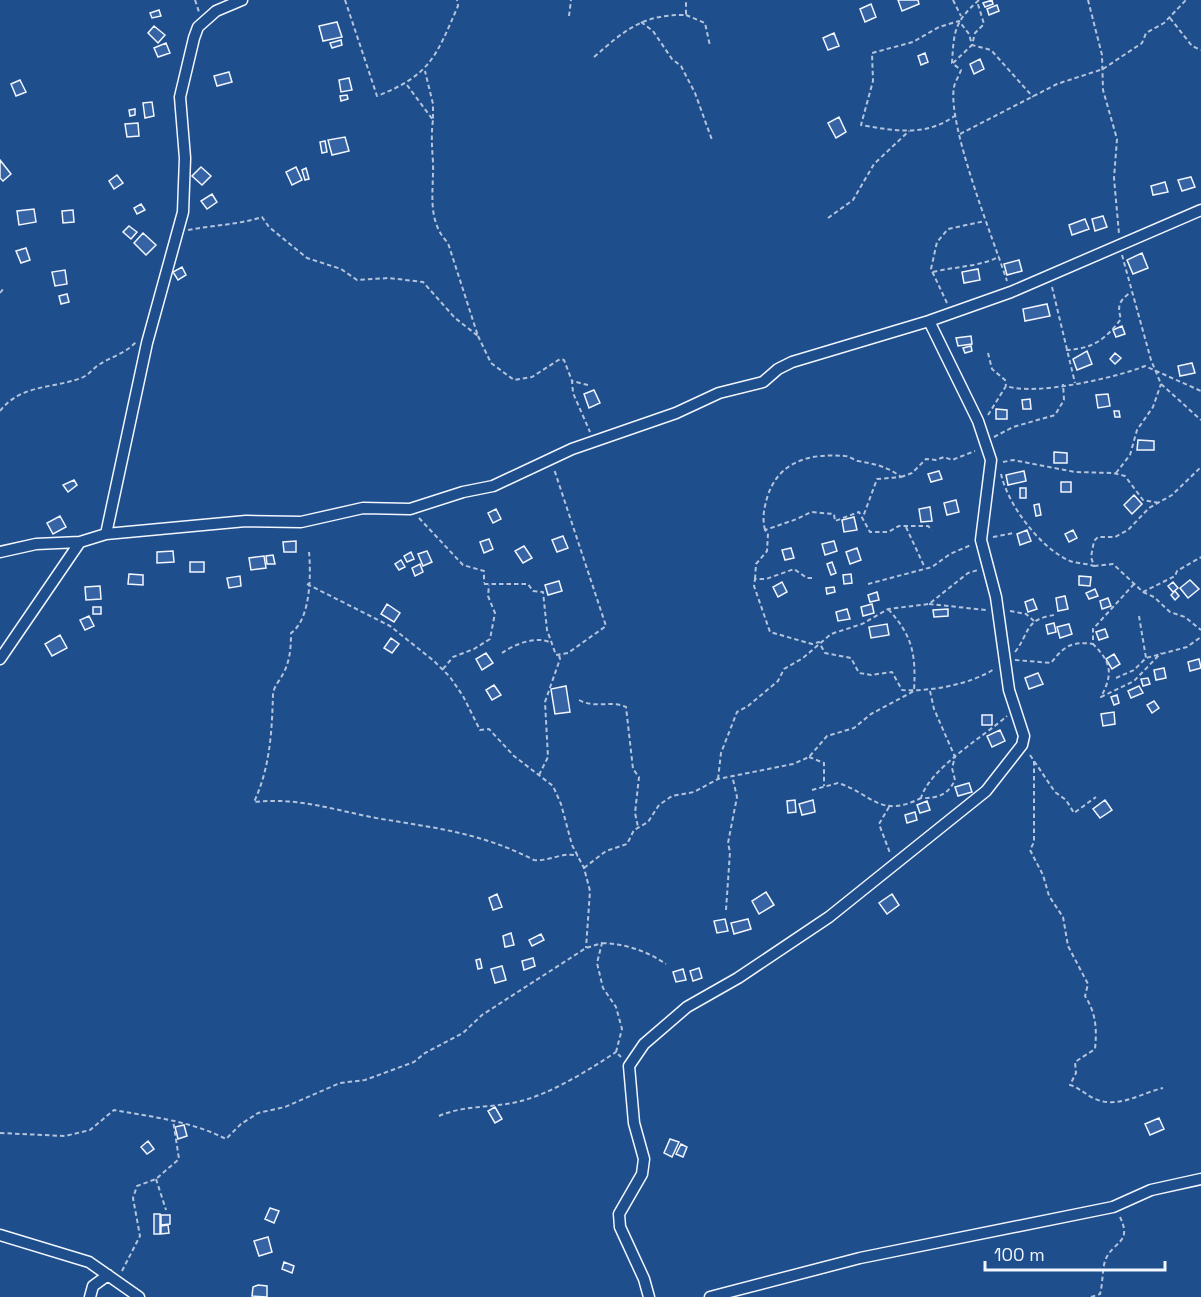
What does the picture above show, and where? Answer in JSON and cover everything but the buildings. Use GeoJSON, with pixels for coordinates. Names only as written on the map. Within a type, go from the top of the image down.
{"type":"FeatureCollection","features":[{"type":"Feature","properties":{"kind":"street"},"geometry":{"type":"LineString","coordinates":[[106,534],[147,343],[179,231],[186,183],[180,97],[194,38],[198,27],[216,11],[242,0]]}},
{"type":"Feature","properties":{"kind":"street"},"geometry":{"type":"LineString","coordinates":[[0,552],[36,544],[80,542],[106,534],[246,521],[301,522],[363,508],[410,509],[463,492],[493,486],[594,441],[676,413],[719,393],[763,382],[778,369],[792,362],[929,321],[1011,292],[1201,210]]}},
{"type":"Feature","properties":{"kind":"street"},"geometry":{"type":"LineString","coordinates":[[649,1297],[644,1279],[620,1227],[619,1214],[642,1174],[644,1159],[634,1123],[629,1066],[644,1044],[668,1021],[795,941],[986,791],[1022,746],[1024,736],[1015,710],[1004,662],[997,610],[981,540],[995,462],[978,421],[929,321]]}},
{"type":"Feature","properties":{"kind":"street"},"geometry":{"type":"LineString","coordinates":[[0,659],[80,542]]}},
{"type":"Feature","properties":{"kind":"street"},"geometry":{"type":"LineString","coordinates":[[710,1297],[860,1258],[1113,1207],[1151,1190],[1201,1179]]}},
{"type":"Feature","properties":{"kind":"street"},"geometry":{"type":"LineString","coordinates":[[0,1235],[89,1262],[139,1297]]}},
{"type":"Feature","properties":{"kind":"street"},"geometry":{"type":"LineString","coordinates":[[90,1297],[93,1286],[112,1278]]}},
{"type":"Feature","properties":{"kind":"path"},"geometry":{"type":"LineString","coordinates":[[345,0],[377,96],[407,84],[425,70],[444,38],[458,6],[457,0]]}},
{"type":"Feature","properties":{"kind":"path"},"geometry":{"type":"LineString","coordinates":[[569,16],[571,0]]}},
{"type":"Feature","properties":{"kind":"path"},"geometry":{"type":"LineString","coordinates":[[686,0],[686,15]]}},
{"type":"Feature","properties":{"kind":"path"},"geometry":{"type":"LineString","coordinates":[[953,0],[961,16]]}},
{"type":"Feature","properties":{"kind":"path"},"geometry":{"type":"LineString","coordinates":[[1088,0],[1098,30],[1103,90],[1117,139],[1114,178],[1120,244],[1131,292],[1161,384],[1201,420]]}},
{"type":"Feature","properties":{"kind":"path"},"geometry":{"type":"LineString","coordinates":[[960,134],[1056,84],[1103,69],[1142,43],[1146,33],[1170,18],[1186,0]]}},
{"type":"Feature","properties":{"kind":"path"},"geometry":{"type":"LineString","coordinates":[[978,1],[984,24],[975,33],[972,45],[952,63],[954,40],[961,16],[978,1]]}},
{"type":"Feature","properties":{"kind":"path"},"geometry":{"type":"LineString","coordinates":[[594,57],[627,29],[654,16],[686,15],[705,23],[710,46]]}},
{"type":"Feature","properties":{"kind":"path"},"geometry":{"type":"LineString","coordinates":[[1170,18],[1192,46],[1201,51]]}},
{"type":"Feature","properties":{"kind":"path"},"geometry":{"type":"LineString","coordinates":[[959,21],[969,34],[972,45]]}},
{"type":"Feature","properties":{"kind":"path"},"geometry":{"type":"LineString","coordinates":[[956,115],[934,128],[909,131],[861,125],[873,81],[872,53],[913,42],[939,27],[959,21]]}},
{"type":"Feature","properties":{"kind":"path"},"geometry":{"type":"LineString","coordinates":[[641,22],[653,32],[672,59],[681,66],[695,93],[712,140]]}},
{"type":"Feature","properties":{"kind":"path"},"geometry":{"type":"LineString","coordinates":[[972,45],[991,50],[1033,97]]}},
{"type":"Feature","properties":{"kind":"path"},"geometry":{"type":"LineString","coordinates":[[952,63],[961,70],[954,88],[960,134],[985,221],[1011,292]]}},
{"type":"Feature","properties":{"kind":"path"},"geometry":{"type":"LineString","coordinates":[[425,70],[433,104],[430,142],[433,163],[432,211],[442,237],[448,243],[478,336],[491,363],[514,380],[532,377],[560,359],[564,360],[572,381],[573,393],[594,441]]}},
{"type":"Feature","properties":{"kind":"path"},"geometry":{"type":"LineString","coordinates":[[407,84],[433,120]]}},
{"type":"Feature","properties":{"kind":"path"},"geometry":{"type":"LineString","coordinates":[[828,218],[854,201],[874,164],[909,131]]}},
{"type":"Feature","properties":{"kind":"path"},"geometry":{"type":"LineString","coordinates":[[179,231],[215,225],[235,226],[262,217],[269,227],[307,258],[341,269],[357,280],[389,278],[423,282],[455,318],[478,336]]}},
{"type":"Feature","properties":{"kind":"path"},"geometry":{"type":"LineString","coordinates":[[951,313],[931,268],[937,242],[948,229],[985,221]]}},
{"type":"Feature","properties":{"kind":"path"},"geometry":{"type":"LineString","coordinates":[[933,272],[956,266],[991,262],[999,256]]}},
{"type":"Feature","properties":{"kind":"path"},"geometry":{"type":"LineString","coordinates":[[1050,275],[1075,384]]}},
{"type":"Feature","properties":{"kind":"path"},"geometry":{"type":"LineString","coordinates":[[0,293],[4,288]]}},
{"type":"Feature","properties":{"kind":"path"},"geometry":{"type":"LineString","coordinates":[[1066,350],[1084,349],[1100,344],[1120,320],[1118,307],[1121,300],[1131,292]]}},
{"type":"Feature","properties":{"kind":"path"},"geometry":{"type":"LineString","coordinates":[[0,411],[7,402],[23,392],[40,386],[84,378],[98,365],[131,348],[138,340]]}},
{"type":"Feature","properties":{"kind":"path"},"geometry":{"type":"LineString","coordinates":[[978,421],[990,414],[1006,386],[1005,380],[992,369],[988,353]]}},
{"type":"Feature","properties":{"kind":"path"},"geometry":{"type":"LineString","coordinates":[[1006,386],[1030,390],[1075,384],[1126,374],[1145,366],[1201,391]]}},
{"type":"Feature","properties":{"kind":"path"},"geometry":{"type":"LineString","coordinates":[[572,381],[588,385]]}},
{"type":"Feature","properties":{"kind":"path"},"geometry":{"type":"LineString","coordinates":[[863,517],[877,479],[901,477],[912,473],[926,459],[936,460],[944,457],[952,460],[979,449],[1013,428],[1055,415],[1064,400],[1064,384]]}},
{"type":"Feature","properties":{"kind":"path"},"geometry":{"type":"LineString","coordinates":[[1116,473],[1130,455],[1137,430],[1153,407],[1161,384]]}},
{"type":"Feature","properties":{"kind":"path"},"geometry":{"type":"LineString","coordinates":[[819,642],[812,644],[770,632],[754,586],[756,564],[767,551],[768,533],[763,522],[766,502],[775,478],[783,468],[822,455],[846,456],[882,465],[901,477]]}},
{"type":"Feature","properties":{"kind":"path"},"geometry":{"type":"LineString","coordinates":[[551,460],[606,626],[568,653],[559,654]]}},
{"type":"Feature","properties":{"kind":"path"},"geometry":{"type":"LineString","coordinates":[[1161,504],[1143,500],[1125,476],[1116,473],[1075,472],[1013,460],[995,462],[1007,495],[1045,545],[1073,562],[1094,566],[1113,564],[1143,592],[1154,597],[1170,612],[1185,617],[1201,630]]}},
{"type":"Feature","properties":{"kind":"path"},"geometry":{"type":"LineString","coordinates":[[1094,566],[1091,557],[1094,541],[1098,537],[1115,537],[1128,530],[1149,508],[1161,504],[1201,468]]}},
{"type":"Feature","properties":{"kind":"path"},"geometry":{"type":"LineString","coordinates":[[410,509],[463,565],[484,571],[484,584]]}},
{"type":"Feature","properties":{"kind":"path"},"geometry":{"type":"LineString","coordinates":[[765,530],[810,512],[834,514],[835,521],[858,512],[870,532],[888,532],[905,526],[928,526],[932,530]]}},
{"type":"Feature","properties":{"kind":"path"},"geometry":{"type":"LineString","coordinates":[[905,526],[925,568]]}},
{"type":"Feature","properties":{"kind":"path"},"geometry":{"type":"LineString","coordinates":[[868,584],[939,564],[950,554],[981,540],[1014,533]]}},
{"type":"Feature","properties":{"kind":"path"},"geometry":{"type":"LineString","coordinates":[[309,552],[310,592],[298,628],[291,633],[291,650],[286,667],[273,692],[273,730],[264,781],[254,802],[274,800],[325,805],[375,818],[441,827],[471,834],[534,860],[542,861],[571,854],[578,856]]}},
{"type":"Feature","properties":{"kind":"path"},"geometry":{"type":"LineString","coordinates":[[1143,592],[1175,576],[1177,571],[1201,557]]}},
{"type":"Feature","properties":{"kind":"path"},"geometry":{"type":"LineString","coordinates":[[929,604],[968,573],[988,564]]}},
{"type":"Feature","properties":{"kind":"path"},"geometry":{"type":"LineString","coordinates":[[755,579],[766,579],[794,569],[807,578],[812,578]]}},
{"type":"Feature","properties":{"kind":"path"},"geometry":{"type":"LineString","coordinates":[[308,584],[390,626],[443,670],[463,696],[480,730],[489,729],[514,756],[553,786],[584,868],[591,908],[586,948]]}},
{"type":"Feature","properties":{"kind":"path"},"geometry":{"type":"LineString","coordinates":[[484,584],[528,584],[533,591],[543,592],[545,624],[554,650]]}},
{"type":"Feature","properties":{"kind":"path"},"geometry":{"type":"LineString","coordinates":[[443,670],[453,657],[474,649],[490,639],[495,613],[488,596],[489,585],[484,584]]}},
{"type":"Feature","properties":{"kind":"path"},"geometry":{"type":"LineString","coordinates":[[1093,644],[1094,629],[1134,584]]}},
{"type":"Feature","properties":{"kind":"path"},"geometry":{"type":"LineString","coordinates":[[718,779],[721,753],[737,712],[778,681],[784,669],[803,658],[831,634],[862,624],[888,609],[929,604],[1026,614],[1034,621]]}},
{"type":"Feature","properties":{"kind":"path"},"geometry":{"type":"LineString","coordinates":[[888,609],[911,640],[915,667],[914,691]]}},
{"type":"Feature","properties":{"kind":"path"},"geometry":{"type":"LineString","coordinates":[[819,642],[825,653],[851,658],[859,673],[871,675],[892,672],[902,690],[930,691],[972,680],[1004,662],[1017,651],[1034,621],[1054,615]]}},
{"type":"Feature","properties":{"kind":"path"},"geometry":{"type":"LineString","coordinates":[[1139,616],[1146,658]]}},
{"type":"Feature","properties":{"kind":"path"},"geometry":{"type":"LineString","coordinates":[[1116,678],[1134,670],[1146,658],[1186,647],[1201,638]]}},
{"type":"Feature","properties":{"kind":"path"},"geometry":{"type":"LineString","coordinates":[[502,652],[520,644],[548,640],[559,654],[560,659],[545,702],[548,757],[539,775]]}},
{"type":"Feature","properties":{"kind":"path"},"geometry":{"type":"LineString","coordinates":[[1004,662],[1021,658],[1051,663],[1065,646],[1077,642],[1093,644],[1102,653],[1110,668],[1108,684],[1101,697],[1134,681],[1161,653]]}},
{"type":"Feature","properties":{"kind":"path"},"geometry":{"type":"LineString","coordinates":[[584,868],[606,851],[627,844],[638,827],[648,822],[659,805],[672,796],[694,792],[718,779],[793,764],[809,757],[827,736],[854,728],[872,714],[914,691]]}},
{"type":"Feature","properties":{"kind":"path"},"geometry":{"type":"LineString","coordinates":[[812,790],[838,783],[850,787],[859,795],[889,807],[905,806],[921,798],[937,798],[949,791],[955,780],[952,768],[955,757],[934,709],[930,691]]}},
{"type":"Feature","properties":{"kind":"path"},"geometry":{"type":"LineString","coordinates":[[579,700],[597,706],[620,704],[626,706],[633,769],[639,777],[635,813],[638,827]]}},
{"type":"Feature","properties":{"kind":"path"},"geometry":{"type":"LineString","coordinates":[[921,798],[924,790],[955,757],[1015,710]]}},
{"type":"Feature","properties":{"kind":"path"},"geometry":{"type":"LineString","coordinates":[[1022,746],[1055,792],[1066,800],[1074,813],[1096,797]]}},
{"type":"Feature","properties":{"kind":"path"},"geometry":{"type":"LineString","coordinates":[[809,757],[824,763],[824,786]]}},
{"type":"Feature","properties":{"kind":"path"},"geometry":{"type":"LineString","coordinates":[[1034,761],[1034,842],[1030,850],[1043,875],[1049,896],[1063,917],[1068,946],[1088,984],[1085,996],[1093,1009],[1095,1021],[1095,1049],[1075,1062],[1076,1073],[1070,1085],[1095,1099],[1110,1102],[1128,1100],[1163,1088]]}},
{"type":"Feature","properties":{"kind":"path"},"geometry":{"type":"LineString","coordinates":[[726,910],[729,843],[737,796],[732,776]]}},
{"type":"Feature","properties":{"kind":"path"},"geometry":{"type":"LineString","coordinates":[[888,868],[892,857],[879,824],[889,807]]}},
{"type":"Feature","properties":{"kind":"path"},"geometry":{"type":"LineString","coordinates":[[439,1116],[456,1110],[508,1104],[533,1098],[616,1052],[622,1029],[616,1007],[603,988],[597,963],[602,943]]}},
{"type":"Feature","properties":{"kind":"path"},"geometry":{"type":"LineString","coordinates":[[0,1133],[65,1136],[90,1130],[114,1110],[173,1120],[206,1129],[226,1139],[241,1124],[258,1113],[285,1107],[340,1083],[365,1080],[414,1062],[425,1053],[463,1033],[482,1016],[586,948],[602,943],[619,943],[652,954],[666,964]]}},
{"type":"Feature","properties":{"kind":"path"},"geometry":{"type":"LineString","coordinates":[[616,1052],[629,1066]]}},
{"type":"Feature","properties":{"kind":"path"},"geometry":{"type":"LineString","coordinates":[[112,1278],[140,1236],[133,1198],[137,1186],[156,1179],[179,1159],[173,1120]]}},
{"type":"Feature","properties":{"kind":"path"},"geometry":{"type":"LineString","coordinates":[[156,1179],[166,1210]]}},
{"type":"Feature","properties":{"kind":"path"},"geometry":{"type":"LineString","coordinates":[[1091,1297],[1100,1294],[1105,1262],[1110,1251],[1122,1242],[1125,1231],[1113,1207]]}}]}
